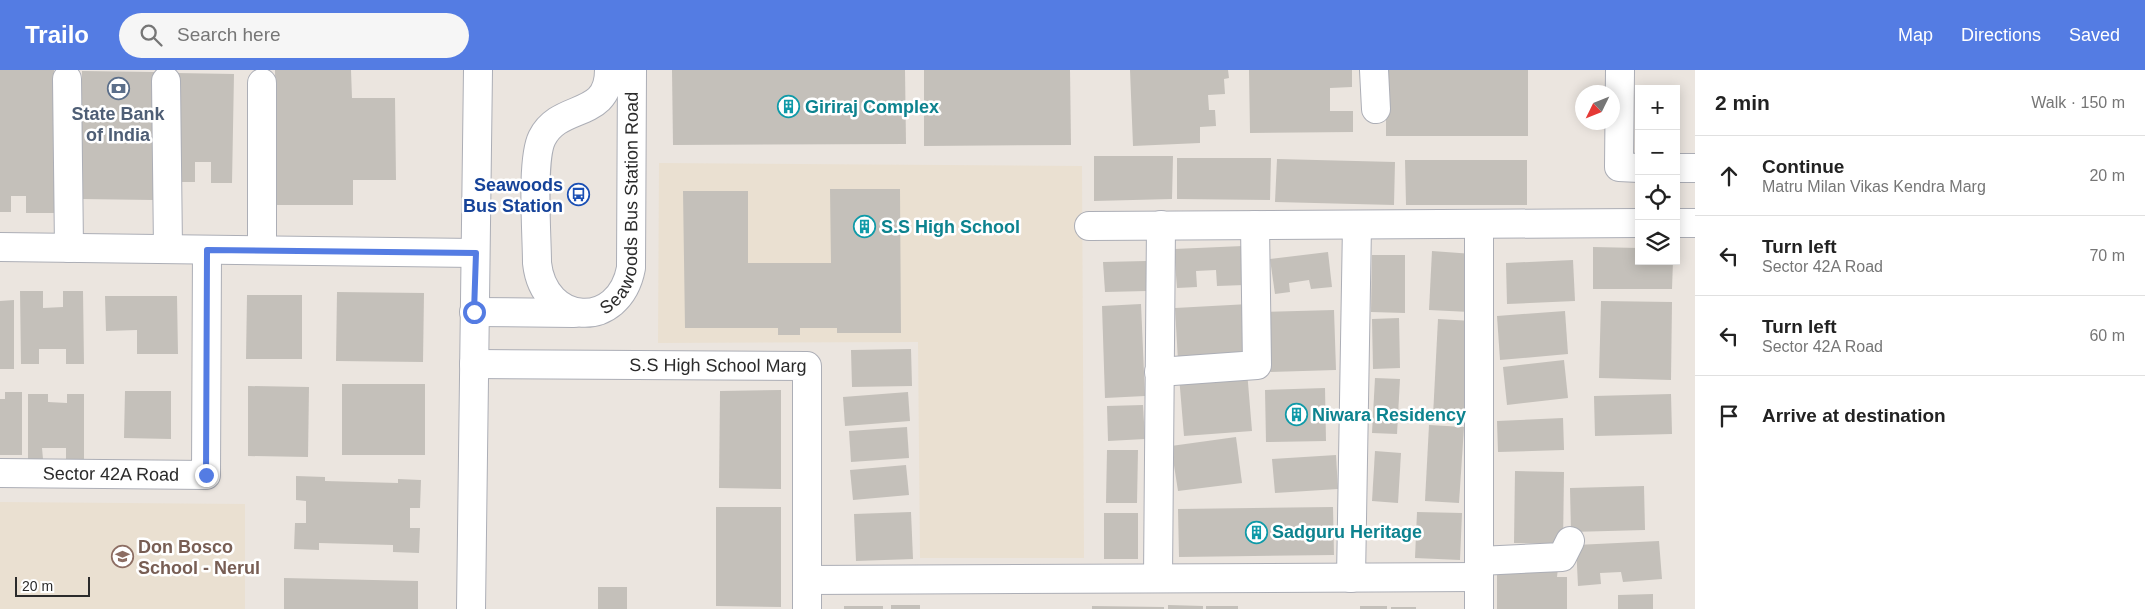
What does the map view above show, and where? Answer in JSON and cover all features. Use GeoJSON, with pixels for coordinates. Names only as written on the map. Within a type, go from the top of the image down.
{"type":"FeatureCollection","features":[{"type":"Feature","properties":{"kind":"street"},"geometry":{"type":"LineString","coordinates":[[470,609],[478,70]]}},
{"type":"Feature","properties":{"kind":"street","name":"Seawoods Bus Station Road"},"geometry":{"type":"LineString","coordinates":[[583,313],[568,310],[555,303],[544,292],[538,278],[538,151],[546,131],[557,120],[585,110],[597,103],[608,85],[609,70]]}},
{"type":"Feature","properties":{"kind":"street","name":"Seawoods Bus Station Road"},"geometry":{"type":"LineString","coordinates":[[474,312],[583,313],[598,311],[610,305],[621,295],[628,282],[631,268],[632,70]]}},
{"type":"Feature","properties":{"kind":"street"},"geometry":{"type":"LineString","coordinates":[[1374,70],[1376,109]]}},
{"type":"Feature","properties":{"kind":"street"},"geometry":{"type":"LineString","coordinates":[[1620,70],[1619,167],[1635,168]]}},
{"type":"Feature","properties":{"kind":"street"},"geometry":{"type":"LineString","coordinates":[[67,79],[69,248]]}},
{"type":"Feature","properties":{"kind":"street"},"geometry":{"type":"LineString","coordinates":[[166,81],[168,249]]}},
{"type":"Feature","properties":{"kind":"street"},"geometry":{"type":"LineString","coordinates":[[262,83],[262,250]]}},
{"type":"Feature","properties":{"kind":"street"},"geometry":{"type":"LineString","coordinates":[[1680,168],[1695,168]]}},
{"type":"Feature","properties":{"kind":"street"},"geometry":{"type":"LineString","coordinates":[[1089,226],[1635,223]]}},
{"type":"Feature","properties":{"kind":"street"},"geometry":{"type":"LineString","coordinates":[[1680,223],[1695,223]]}},
{"type":"Feature","properties":{"kind":"street"},"geometry":{"type":"LineString","coordinates":[[1351,578],[1358,224]]}},
{"type":"Feature","properties":{"kind":"street"},"geometry":{"type":"LineString","coordinates":[[1479,224],[1479,609]]}},
{"type":"Feature","properties":{"kind":"street"},"geometry":{"type":"LineString","coordinates":[[1160,372],[1257,365],[1255,225]]}},
{"type":"Feature","properties":{"kind":"street"},"geometry":{"type":"LineString","coordinates":[[1158,578],[1160,226]]}},
{"type":"Feature","properties":{"kind":"street"},"geometry":{"type":"LineString","coordinates":[[0,247],[476,253]]}},
{"type":"Feature","properties":{"kind":"street","name":"Sector 42A Road"},"geometry":{"type":"LineString","coordinates":[[0,473],[206,475],[207,250]]}},
{"type":"Feature","properties":{"kind":"street","name":"S.S High School Marg"},"geometry":{"type":"LineString","coordinates":[[474,364],[807,366],[807,609]]}},
{"type":"Feature","properties":{"kind":"street"},"geometry":{"type":"LineString","coordinates":[[807,580],[1351,578],[1479,569],[1562,557],[1570,541]]}},
{"type":"Feature","properties":{"kind":"shaded area"},"geometry":{"type":"Polygon","coordinates":[[[659,163],[1082,166],[1084,558],[920,558],[918,342],[658,343],[659,163]]]}},
{"type":"Feature","properties":{"kind":"shaded area","name":"Don Bosco School - Nerul"},"geometry":{"type":"Polygon","coordinates":[[[0,502],[245,504],[245,609],[0,609],[0,502]]]}},
{"type":"Feature","properties":{"kind":"building"},"geometry":{"type":"Polygon","coordinates":[[[0,70],[54,70],[54,213],[26,213],[26,196],[11,196],[11,212],[0,212],[0,70]]]}},
{"type":"Feature","properties":{"kind":"building"},"geometry":{"type":"Polygon","coordinates":[[[275,70],[351,70],[352,98],[395,98],[396,180],[353,180],[353,205],[277,205],[275,70]]]}},
{"type":"Feature","properties":{"kind":"building","name":"Giriraj Complex"},"geometry":{"type":"Polygon","coordinates":[[[672,70],[905,70],[906,144],[673,145],[672,70]]]}},
{"type":"Feature","properties":{"kind":"building"},"geometry":{"type":"Polygon","coordinates":[[[924,70],[1070,70],[1071,145],[924,146],[924,70]]]}},
{"type":"Feature","properties":{"kind":"building"},"geometry":{"type":"Polygon","coordinates":[[[1130,70],[1228,70],[1229,78],[1224,79],[1225,94],[1208,95],[1209,110],[1215,110],[1216,126],[1200,127],[1200,143],[1133,146],[1130,70]]]}},
{"type":"Feature","properties":{"kind":"building"},"geometry":{"type":"Polygon","coordinates":[[[1249,70],[1352,70],[1352,87],[1330,88],[1330,111],[1353,111],[1353,132],[1250,133],[1249,70]]]}},
{"type":"Feature","properties":{"kind":"building"},"geometry":{"type":"Polygon","coordinates":[[[1386,70],[1528,70],[1528,136],[1386,136],[1386,70]]]}},
{"type":"Feature","properties":{"kind":"building"},"geometry":{"type":"Polygon","coordinates":[[[82,71],[154,72],[153,200],[81,199],[82,71]]]}},
{"type":"Feature","properties":{"kind":"building"},"geometry":{"type":"Polygon","coordinates":[[[176,73],[234,74],[232,183],[211,183],[211,162],[195,162],[195,182],[175,182],[176,73]]]}},
{"type":"Feature","properties":{"kind":"building"},"geometry":{"type":"Polygon","coordinates":[[[1094,156],[1173,156],[1172,199],[1094,201],[1094,156]]]}},
{"type":"Feature","properties":{"kind":"building"},"geometry":{"type":"Polygon","coordinates":[[[1177,158],[1271,158],[1270,200],[1177,199],[1177,158]]]}},
{"type":"Feature","properties":{"kind":"building"},"geometry":{"type":"Polygon","coordinates":[[[1277,159],[1395,162],[1394,205],[1275,202],[1277,159]]]}},
{"type":"Feature","properties":{"kind":"building"},"geometry":{"type":"Polygon","coordinates":[[[1405,160],[1527,160],[1527,205],[1406,205],[1405,160]]]}},
{"type":"Feature","properties":{"kind":"building","name":"S.S High School"},"geometry":{"type":"Polygon","coordinates":[[[830,189],[900,189],[901,333],[837,333],[837,328],[800,328],[800,335],[778,335],[778,328],[685,328],[683,191],[748,191],[748,263],[831,263],[830,189]]]}},
{"type":"Feature","properties":{"kind":"building"},"geometry":{"type":"Polygon","coordinates":[[[1243,246],[1245,285],[1217,286],[1216,270],[1196,271],[1197,287],[1177,288],[1174,249],[1243,246]]]}},
{"type":"Feature","properties":{"kind":"building"},"geometry":{"type":"Polygon","coordinates":[[[1593,247],[1635,248],[1635,265],[1673,265],[1672,289],[1593,289],[1593,247]]]}},
{"type":"Feature","properties":{"kind":"building"},"geometry":{"type":"Polygon","coordinates":[[[1432,251],[1473,254],[1470,312],[1429,310],[1432,251]]]}},
{"type":"Feature","properties":{"kind":"building"},"geometry":{"type":"Polygon","coordinates":[[[1328,252],[1332,287],[1311,289],[1309,280],[1289,283],[1290,292],[1275,294],[1270,259],[1328,252]]]}},
{"type":"Feature","properties":{"kind":"building"},"geometry":{"type":"Polygon","coordinates":[[[1372,255],[1405,255],[1405,313],[1371,312],[1372,255]]]}},
{"type":"Feature","properties":{"kind":"building"},"geometry":{"type":"Polygon","coordinates":[[[1573,260],[1575,301],[1507,304],[1506,263],[1573,260]]]}},
{"type":"Feature","properties":{"kind":"building"},"geometry":{"type":"Polygon","coordinates":[[[1146,261],[1147,291],[1105,292],[1103,262],[1146,261]]]}},
{"type":"Feature","properties":{"kind":"building"},"geometry":{"type":"Polygon","coordinates":[[[20,291],[43,291],[43,308],[63,307],[63,291],[83,291],[84,364],[66,364],[66,349],[39,349],[39,364],[21,364],[20,291]]]}},
{"type":"Feature","properties":{"kind":"building"},"geometry":{"type":"Polygon","coordinates":[[[337,292],[424,293],[423,362],[336,361],[337,292]]]}},
{"type":"Feature","properties":{"kind":"building"},"geometry":{"type":"Polygon","coordinates":[[[247,295],[302,295],[302,359],[246,359],[247,295]]]}},
{"type":"Feature","properties":{"kind":"building"},"geometry":{"type":"Polygon","coordinates":[[[105,296],[177,296],[178,354],[137,354],[137,330],[106,331],[105,296]]]}},
{"type":"Feature","properties":{"kind":"building"},"geometry":{"type":"Polygon","coordinates":[[[14,300],[14,369],[0,369],[0,301],[14,300]]]}},
{"type":"Feature","properties":{"kind":"building"},"geometry":{"type":"Polygon","coordinates":[[[1601,301],[1672,302],[1671,380],[1599,378],[1601,301]]]}},
{"type":"Feature","properties":{"kind":"building"},"geometry":{"type":"Polygon","coordinates":[[[1141,304],[1145,396],[1105,398],[1102,306],[1141,304]]]}},
{"type":"Feature","properties":{"kind":"building"},"geometry":{"type":"Polygon","coordinates":[[[1249,304],[1252,358],[1178,361],[1175,308],[1249,304]]]}},
{"type":"Feature","properties":{"kind":"building"},"geometry":{"type":"Polygon","coordinates":[[[1334,310],[1336,370],[1267,372],[1264,312],[1334,310]]]}},
{"type":"Feature","properties":{"kind":"building"},"geometry":{"type":"Polygon","coordinates":[[[1565,311],[1568,354],[1500,360],[1497,316],[1565,311]]]}},
{"type":"Feature","properties":{"kind":"building"},"geometry":{"type":"Polygon","coordinates":[[[1399,318],[1400,368],[1373,369],[1372,319],[1399,318]]]}},
{"type":"Feature","properties":{"kind":"building"},"geometry":{"type":"Polygon","coordinates":[[[1438,319],[1472,321],[1466,418],[1433,416],[1438,319]]]}},
{"type":"Feature","properties":{"kind":"building"},"geometry":{"type":"Polygon","coordinates":[[[911,349],[912,386],[852,387],[851,350],[911,349]]]}},
{"type":"Feature","properties":{"kind":"building"},"geometry":{"type":"Polygon","coordinates":[[[1564,360],[1568,398],[1507,405],[1503,367],[1564,360]]]}},
{"type":"Feature","properties":{"kind":"building"},"geometry":{"type":"Polygon","coordinates":[[[1247,371],[1252,431],[1184,436],[1179,376],[1247,371]]]}},
{"type":"Feature","properties":{"kind":"building"},"geometry":{"type":"Polygon","coordinates":[[[1375,378],[1400,379],[1397,434],[1372,433],[1375,378]]]}},
{"type":"Feature","properties":{"kind":"building"},"geometry":{"type":"Polygon","coordinates":[[[342,384],[425,384],[425,455],[342,455],[342,384]]]}},
{"type":"Feature","properties":{"kind":"building"},"geometry":{"type":"Polygon","coordinates":[[[248,386],[309,387],[308,457],[248,456],[248,386]]]}},
{"type":"Feature","properties":{"kind":"building","name":"Niwara Residency"},"geometry":{"type":"Polygon","coordinates":[[[1325,388],[1326,441],[1266,442],[1265,390],[1325,388]]]}},
{"type":"Feature","properties":{"kind":"building"},"geometry":{"type":"Polygon","coordinates":[[[781,390],[781,489],[719,488],[720,391],[781,390]]]}},
{"type":"Feature","properties":{"kind":"building"},"geometry":{"type":"Polygon","coordinates":[[[125,391],[171,391],[171,439],[124,438],[125,391]]]}},
{"type":"Feature","properties":{"kind":"building"},"geometry":{"type":"Polygon","coordinates":[[[5,392],[22,392],[22,455],[0,455],[0,399],[5,399],[5,392]]]}},
{"type":"Feature","properties":{"kind":"building"},"geometry":{"type":"Polygon","coordinates":[[[908,392],[910,421],[845,426],[843,397],[908,392]]]}},
{"type":"Feature","properties":{"kind":"building"},"geometry":{"type":"Polygon","coordinates":[[[28,394],[48,394],[48,402],[67,403],[67,394],[84,394],[84,460],[66,459],[66,448],[42,448],[43,459],[28,459],[28,394]]]}},
{"type":"Feature","properties":{"kind":"building"},"geometry":{"type":"Polygon","coordinates":[[[1671,394],[1672,434],[1595,436],[1594,396],[1671,394]]]}},
{"type":"Feature","properties":{"kind":"building"},"geometry":{"type":"Polygon","coordinates":[[[1143,405],[1145,439],[1108,441],[1107,406],[1143,405]]]}},
{"type":"Feature","properties":{"kind":"building"},"geometry":{"type":"Polygon","coordinates":[[[1563,418],[1564,450],[1498,452],[1497,421],[1563,418]]]}},
{"type":"Feature","properties":{"kind":"building"},"geometry":{"type":"Polygon","coordinates":[[[1429,425],[1464,427],[1459,503],[1425,501],[1429,425]]]}},
{"type":"Feature","properties":{"kind":"building"},"geometry":{"type":"Polygon","coordinates":[[[907,427],[909,458],[851,462],[849,431],[907,427]]]}},
{"type":"Feature","properties":{"kind":"building"},"geometry":{"type":"Polygon","coordinates":[[[1236,437],[1242,483],[1178,491],[1171,446],[1236,437]]]}},
{"type":"Feature","properties":{"kind":"building"},"geometry":{"type":"Polygon","coordinates":[[[1107,450],[1138,450],[1137,503],[1106,503],[1107,450]]]}},
{"type":"Feature","properties":{"kind":"building"},"geometry":{"type":"Polygon","coordinates":[[[1375,451],[1401,453],[1398,503],[1372,501],[1375,451]]]}},
{"type":"Feature","properties":{"kind":"building"},"geometry":{"type":"Polygon","coordinates":[[[1336,455],[1338,489],[1275,493],[1272,459],[1336,455]]]}},
{"type":"Feature","properties":{"kind":"building"},"geometry":{"type":"Polygon","coordinates":[[[906,465],[909,495],[853,500],[850,470],[906,465]]]}},
{"type":"Feature","properties":{"kind":"building"},"geometry":{"type":"Polygon","coordinates":[[[1515,471],[1564,472],[1563,544],[1514,543],[1515,471]]]}},
{"type":"Feature","properties":{"kind":"building"},"geometry":{"type":"Polygon","coordinates":[[[296,476],[325,477],[325,481],[398,483],[398,479],[421,480],[420,508],[410,508],[410,528],[420,528],[419,553],[393,552],[393,545],[319,543],[319,550],[294,549],[295,523],[306,523],[306,501],[296,500],[296,476]]]}},
{"type":"Feature","properties":{"kind":"building"},"geometry":{"type":"Polygon","coordinates":[[[1644,486],[1645,530],[1571,532],[1570,488],[1644,486]]]}},
{"type":"Feature","properties":{"kind":"building"},"geometry":{"type":"Polygon","coordinates":[[[716,507],[781,507],[781,607],[716,606],[716,507]]]}},
{"type":"Feature","properties":{"kind":"building","name":"Sadguru Heritage"},"geometry":{"type":"Polygon","coordinates":[[[1333,507],[1334,555],[1179,557],[1178,509],[1333,507]]]}},
{"type":"Feature","properties":{"kind":"building"},"geometry":{"type":"Polygon","coordinates":[[[911,512],[913,559],[856,561],[854,514],[911,512]]]}},
{"type":"Feature","properties":{"kind":"building"},"geometry":{"type":"Polygon","coordinates":[[[1417,512],[1462,513],[1460,560],[1415,558],[1417,512]]]}},
{"type":"Feature","properties":{"kind":"building"},"geometry":{"type":"Polygon","coordinates":[[[1104,513],[1138,513],[1138,559],[1104,559],[1104,513]]]}},
{"type":"Feature","properties":{"kind":"building"},"geometry":{"type":"Polygon","coordinates":[[[1659,541],[1662,579],[1623,582],[1621,572],[1600,573],[1601,584],[1578,586],[1576,545],[1659,541]]]}},
{"type":"Feature","properties":{"kind":"building"},"geometry":{"type":"Polygon","coordinates":[[[1497,567],[1558,568],[1557,577],[1567,577],[1567,609],[1497,609],[1497,567]]]}},
{"type":"Feature","properties":{"kind":"building"},"geometry":{"type":"Polygon","coordinates":[[[284,578],[418,581],[418,609],[284,609],[284,578]]]}},
{"type":"Feature","properties":{"kind":"building"},"geometry":{"type":"Polygon","coordinates":[[[598,587],[627,587],[627,609],[598,609],[598,587]]]}},
{"type":"Feature","properties":{"kind":"building"},"geometry":{"type":"Polygon","coordinates":[[[1653,594],[1653,609],[1618,609],[1618,595],[1653,594]]]}},
{"type":"Feature","properties":{"kind":"building"},"geometry":{"type":"Polygon","coordinates":[[[891,605],[920,605],[920,609],[891,609],[891,605]]]}},
{"type":"Feature","properties":{"kind":"building"},"geometry":{"type":"Polygon","coordinates":[[[1168,605],[1203,606],[1203,609],[1168,609],[1168,605]]]}},
{"type":"Feature","properties":{"kind":"building"},"geometry":{"type":"Polygon","coordinates":[[[844,606],[883,606],[883,609],[844,609],[844,606]]]}},
{"type":"Feature","properties":{"kind":"building"},"geometry":{"type":"Polygon","coordinates":[[[1092,606],[1164,607],[1164,609],[1092,609],[1092,606]]]}},
{"type":"Feature","properties":{"kind":"building"},"geometry":{"type":"Polygon","coordinates":[[[1206,606],[1238,606],[1238,609],[1206,609],[1206,606]]]}},
{"type":"Feature","properties":{"kind":"building"},"geometry":{"type":"Polygon","coordinates":[[[1360,606],[1387,606],[1387,609],[1360,609],[1360,606]]]}},
{"type":"Feature","properties":{"kind":"building"},"geometry":{"type":"Polygon","coordinates":[[[1391,607],[1416,607],[1416,609],[1391,609],[1391,607]]]}},
{"type":"Feature","properties":{"kind":"place","name":"State Bank of India"},"geometry":{"type":"Point","coordinates":[118,89]}},
{"type":"Feature","properties":{"kind":"place","name":"Giriraj Complex"},"geometry":{"type":"Point","coordinates":[789,107]}},
{"type":"Feature","properties":{"kind":"place","name":"Seawoods Bus Station"},"geometry":{"type":"Point","coordinates":[579,195]}},
{"type":"Feature","properties":{"kind":"place","name":"S.S High School"},"geometry":{"type":"Point","coordinates":[865,227]}},
{"type":"Feature","properties":{"kind":"place","name":"Niwara Residency"},"geometry":{"type":"Point","coordinates":[1296,415]}},
{"type":"Feature","properties":{"kind":"place","name":"Sadguru Heritage"},"geometry":{"type":"Point","coordinates":[1256,532]}},
{"type":"Feature","properties":{"kind":"place","name":"Don Bosco School - Nerul"},"geometry":{"type":"Point","coordinates":[122,557]}},
{"type":"Feature","properties":{"kind":"route"},"geometry":{"type":"LineString","coordinates":[[206,475],[207,250],[476,253],[474,312]]}}]}
